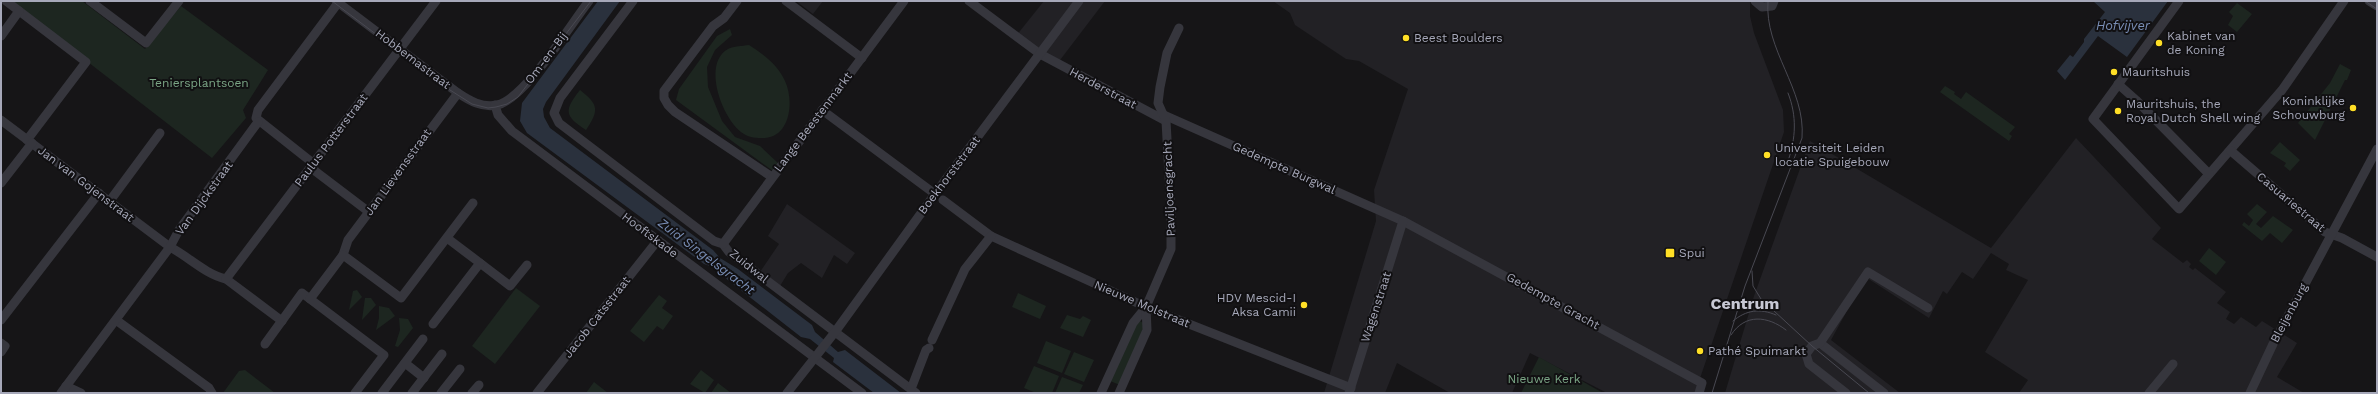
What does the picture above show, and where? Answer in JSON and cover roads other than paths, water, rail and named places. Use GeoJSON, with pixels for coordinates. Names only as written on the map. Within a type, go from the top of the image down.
{"type":"FeatureCollection","features":[{"type":"Feature","properties":{"kind":"street"},"geometry":{"type":"LineString","coordinates":[[1,183],[29,141],[86,62],[6,1]]}},
{"type":"Feature","properties":{"kind":"street"},"geometry":{"type":"LineString","coordinates":[[90,1],[146,43],[179,1]]}},
{"type":"Feature","properties":{"kind":"street","name":"Paulus Potterstraat"},"geometry":{"type":"LineString","coordinates":[[226,279],[436,1]]}},
{"type":"Feature","properties":{"kind":"street","name":"Om-en-Bij"},"geometry":{"type":"LineString","coordinates":[[495,105],[513,98],[523,88],[589,1]]}},
{"type":"Feature","properties":{"kind":"street","name":"Zuidwal"},"geometry":{"type":"LineString","coordinates":[[633,1],[560,98],[554,113],[559,123],[714,241],[723,244],[729,252],[914,391]]}},
{"type":"Feature","properties":{"kind":"street"},"geometry":{"type":"LineString","coordinates":[[737,1],[724,18],[708,32],[664,91],[664,98],[675,112],[772,177]]}},
{"type":"Feature","properties":{"kind":"street"},"geometry":{"type":"LineString","coordinates":[[786,1],[862,58]]}},
{"type":"Feature","properties":{"kind":"street","name":"Lange Beestenmarkt"},"geometry":{"type":"LineString","coordinates":[[723,244],[904,1]]}},
{"type":"Feature","properties":{"kind":"street","name":"Herderstraat"},"geometry":{"type":"LineString","coordinates":[[969,1],[1040,54],[1165,118]]}},
{"type":"Feature","properties":{"kind":"street","name":"Boekhorststraat"},"geometry":{"type":"LineString","coordinates":[[787,393],[827,340],[835,332],[935,194],[1079,1]]}},
{"type":"Feature","properties":{"kind":"street"},"geometry":{"type":"LineString","coordinates":[[1755,1],[1765,7],[1772,6],[1774,1]]}},
{"type":"Feature","properties":{"kind":"street"},"geometry":{"type":"LineString","coordinates":[[2179,1],[2093,119],[2179,209],[2231,151],[2282,90],[2344,1]]}},
{"type":"Feature","properties":{"kind":"street"},"geometry":{"type":"LineString","coordinates":[[2369,1],[2377,6]]}},
{"type":"Feature","properties":{"kind":"street","name":"Hobbemastraat"},"geometry":{"type":"LineString","coordinates":[[337,2],[458,93],[476,103],[495,105]]}},
{"type":"Feature","properties":{"kind":"street","name":"Van Dijckstraat"},"geometry":{"type":"LineString","coordinates":[[64,390],[170,247],[180,230],[258,122],[256,118],[258,110],[337,2]]}},
{"type":"Feature","properties":{"kind":"street"},"geometry":{"type":"LineString","coordinates":[[1,36],[19,11]]}},
{"type":"Feature","properties":{"kind":"street","name":"Paviljoensgracht"},"geometry":{"type":"LineString","coordinates":[[1101,393],[1133,323],[1146,307],[1170,248],[1171,212],[1168,186],[1165,118],[1158,103],[1167,53],[1179,28]]}},
{"type":"Feature","properties":{"kind":"street"},"geometry":{"type":"LineString","coordinates":[[2118,84],[2136,100],[2209,174]]}},
{"type":"Feature","properties":{"kind":"street","name":"Jan Lievensstraat"},"geometry":{"type":"LineString","coordinates":[[310,299],[343,255],[348,240],[458,93]]}},
{"type":"Feature","properties":{"kind":"street","name":"Hooftskade"},"geometry":{"type":"LineString","coordinates":[[495,105],[498,115],[512,131],[862,393]]}},
{"type":"Feature","properties":{"kind":"street"},"geometry":{"type":"LineString","coordinates":[[822,110],[935,194]]}},
{"type":"Feature","properties":{"kind":"street","name":"Gedempte Burgwal"},"geometry":{"type":"LineString","coordinates":[[1165,118],[1403,221]]}},
{"type":"Feature","properties":{"kind":"street","name":"Jan van Gojenstraat"},"geometry":{"type":"LineString","coordinates":[[1,120],[170,247],[184,254],[215,276],[226,279],[282,321]]}},
{"type":"Feature","properties":{"kind":"street"},"geometry":{"type":"LineString","coordinates":[[258,122],[309,160],[315,171],[369,212]]}},
{"type":"Feature","properties":{"kind":"street"},"geometry":{"type":"LineString","coordinates":[[109,202],[160,133]]}},
{"type":"Feature","properties":{"kind":"street","name":"Bleijenburg"},"geometry":{"type":"LineString","coordinates":[[2250,393],[2273,344],[2377,149]]}},
{"type":"Feature","properties":{"kind":"street","name":"Casuariestraat"},"geometry":{"type":"LineString","coordinates":[[2231,151],[2325,232],[2342,238],[2377,258]]}},
{"type":"Feature","properties":{"kind":"street"},"geometry":{"type":"LineString","coordinates":[[1,320],[99,193]]}},
{"type":"Feature","properties":{"kind":"street","name":"Nieuwe Molstraat"},"geometry":{"type":"LineString","coordinates":[[943,200],[991,236],[1146,307],[1350,390]]}},
{"type":"Feature","properties":{"kind":"street"},"geometry":{"type":"LineString","coordinates":[[343,255],[401,298],[473,203]]}},
{"type":"Feature","properties":{"kind":"street","name":"Gedempte Gracht"},"geometry":{"type":"LineString","coordinates":[[1403,221],[1702,383],[1699,393]]}},
{"type":"Feature","properties":{"kind":"street","name":"Wagenstraat"},"geometry":{"type":"LineString","coordinates":[[1350,390],[1403,221]]}},
{"type":"Feature","properties":{"kind":"street"},"geometry":{"type":"LineString","coordinates":[[914,391],[926,350],[931,344],[965,268],[991,236]]}},
{"type":"Feature","properties":{"kind":"street"},"geometry":{"type":"LineString","coordinates":[[447,238],[510,286],[527,265]]}},
{"type":"Feature","properties":{"kind":"street","name":"Jacob Catsstraat"},"geometry":{"type":"LineString","coordinates":[[542,391],[658,240]]}},
{"type":"Feature","properties":{"kind":"street"},"geometry":{"type":"LineString","coordinates":[[433,324],[480,263]]}},
{"type":"Feature","properties":{"kind":"street"},"geometry":{"type":"LineString","coordinates":[[1846,393],[1809,364],[1806,354],[1812,346],[1820,344],[1868,272],[1928,308]]}},
{"type":"Feature","properties":{"kind":"street"},"geometry":{"type":"LineString","coordinates":[[265,344],[302,293],[384,355],[355,393]]}},
{"type":"Feature","properties":{"kind":"street","name":"Paviljoensgracht"},"geometry":{"type":"LineString","coordinates":[[1119,393],[1147,330],[1146,307]]}},
{"type":"Feature","properties":{"kind":"street"},"geometry":{"type":"LineString","coordinates":[[116,320],[209,388],[212,393]]}},
{"type":"Feature","properties":{"kind":"street"},"geometry":{"type":"LineString","coordinates":[[382,393],[423,339]]}},
{"type":"Feature","properties":{"kind":"street"},"geometry":{"type":"LineString","coordinates":[[1820,344],[1884,393]]}},
{"type":"Feature","properties":{"kind":"street"},"geometry":{"type":"LineString","coordinates":[[412,393],[442,354]]}},
{"type":"Feature","properties":{"kind":"street"},"geometry":{"type":"LineString","coordinates":[[405,363],[424,378]]}},
{"type":"Feature","properties":{"kind":"street"},"geometry":{"type":"LineString","coordinates":[[2149,393],[2174,364]]}},
{"type":"Feature","properties":{"kind":"street"},"geometry":{"type":"LineString","coordinates":[[443,393],[460,369]]}},
{"type":"Feature","properties":{"kind":"street"},"geometry":{"type":"LineString","coordinates":[[472,393],[479,385]]}},
{"type":"Feature","properties":{"kind":"street"},"geometry":{"type":"LineString","coordinates":[[64,390],[81,393]]}},
{"type":"Feature","properties":{"kind":"water","name":"Zuid Singelsgracht"},"geometry":{"type":"Polygon","coordinates":[[[598,1],[620,1],[546,102],[543,109],[544,117],[550,128],[713,250],[720,258],[738,269],[812,325],[815,332],[838,352],[845,350],[901,393],[874,393],[833,362],[834,358],[810,339],[801,337],[710,266],[704,264],[527,133],[520,121],[522,103],[598,1]]]}},
{"type":"Feature","properties":{"kind":"water","name":"Hofvijver"},"geometry":{"type":"Polygon","coordinates":[[[2093,1],[2168,1],[2127,57],[2098,36],[2065,80],[2057,71],[2070,55],[2073,57],[2084,42],[2084,39],[2105,12],[2093,1]]]}},
{"type":"Feature","properties":{"kind":"tram line"},"geometry":{"type":"LineString","coordinates":[[332,1],[450,90],[472,104],[488,108],[507,104],[518,97],[591,1]]}},
{"type":"Feature","properties":{"kind":"tram line"},"geometry":{"type":"LineString","coordinates":[[1712,393],[1745,286],[1802,138],[1802,120],[1798,103],[1772,36],[1768,19],[1768,1]]}},
{"type":"Feature","properties":{"kind":"tram line"},"geometry":{"type":"LineString","coordinates":[[2365,1],[2377,9]]}},
{"type":"Feature","properties":{"kind":"tram line"},"geometry":{"type":"LineString","coordinates":[[1788,93],[1793,110],[1794,135],[1788,161]]}},
{"type":"Feature","properties":{"kind":"tram line"},"geometry":{"type":"LineString","coordinates":[[1752,271],[1753,286],[1761,299],[1812,346],[1869,393]]}},
{"type":"Feature","properties":{"kind":"tram line"},"geometry":{"type":"LineString","coordinates":[[1733,321],[1743,314],[1753,311],[1764,311],[1776,315]]}},
{"type":"Feature","properties":{"kind":"tram line"},"geometry":{"type":"LineString","coordinates":[[1731,335],[1743,323],[1757,319],[1772,322],[1786,330]]}},
{"type":"Feature","properties":{"kind":"place","name":"Beest Boulders"},"geometry":{"type":"Point","coordinates":[1406,38]}},
{"type":"Feature","properties":{"kind":"place","name":"Kabinet van de Koning"},"geometry":{"type":"Point","coordinates":[2159,43]}},
{"type":"Feature","properties":{"kind":"place","name":"Mauritshuis"},"geometry":{"type":"Point","coordinates":[2114,72]}},
{"type":"Feature","properties":{"kind":"place","name":"Koninklijke Schouwburg"},"geometry":{"type":"Point","coordinates":[2353,108]}},
{"type":"Feature","properties":{"kind":"place","name":"Mauritshuis, the Royal Dutch Shell wing"},"geometry":{"type":"Point","coordinates":[2118,111]}},
{"type":"Feature","properties":{"kind":"place","name":"Universiteit Leiden locatie Spuigebouw"},"geometry":{"type":"Point","coordinates":[1767,155]}},
{"type":"Feature","properties":{"kind":"place","name":"Spui"},"geometry":{"type":"Point","coordinates":[1670,253]}},
{"type":"Feature","properties":{"kind":"place","name":"HDV Mescid-I Aksa Camii"},"geometry":{"type":"Point","coordinates":[1304,305]}},
{"type":"Feature","properties":{"kind":"place","name":"Pathé Spuimarkt"},"geometry":{"type":"Point","coordinates":[1700,351]}},
{"type":"Feature","properties":{"kind":"district","name":"Centrum"},"geometry":{"type":"Point","coordinates":[1745,303]}},
{"type":"Feature","properties":{"kind":"park label","name":"Teniersplantsoen"},"geometry":{"type":"Point","coordinates":[199,83]}},
{"type":"Feature","properties":{"kind":"park label","name":"Nieuwe Kerk"},"geometry":{"type":"Point","coordinates":[1544,379]}}]}
